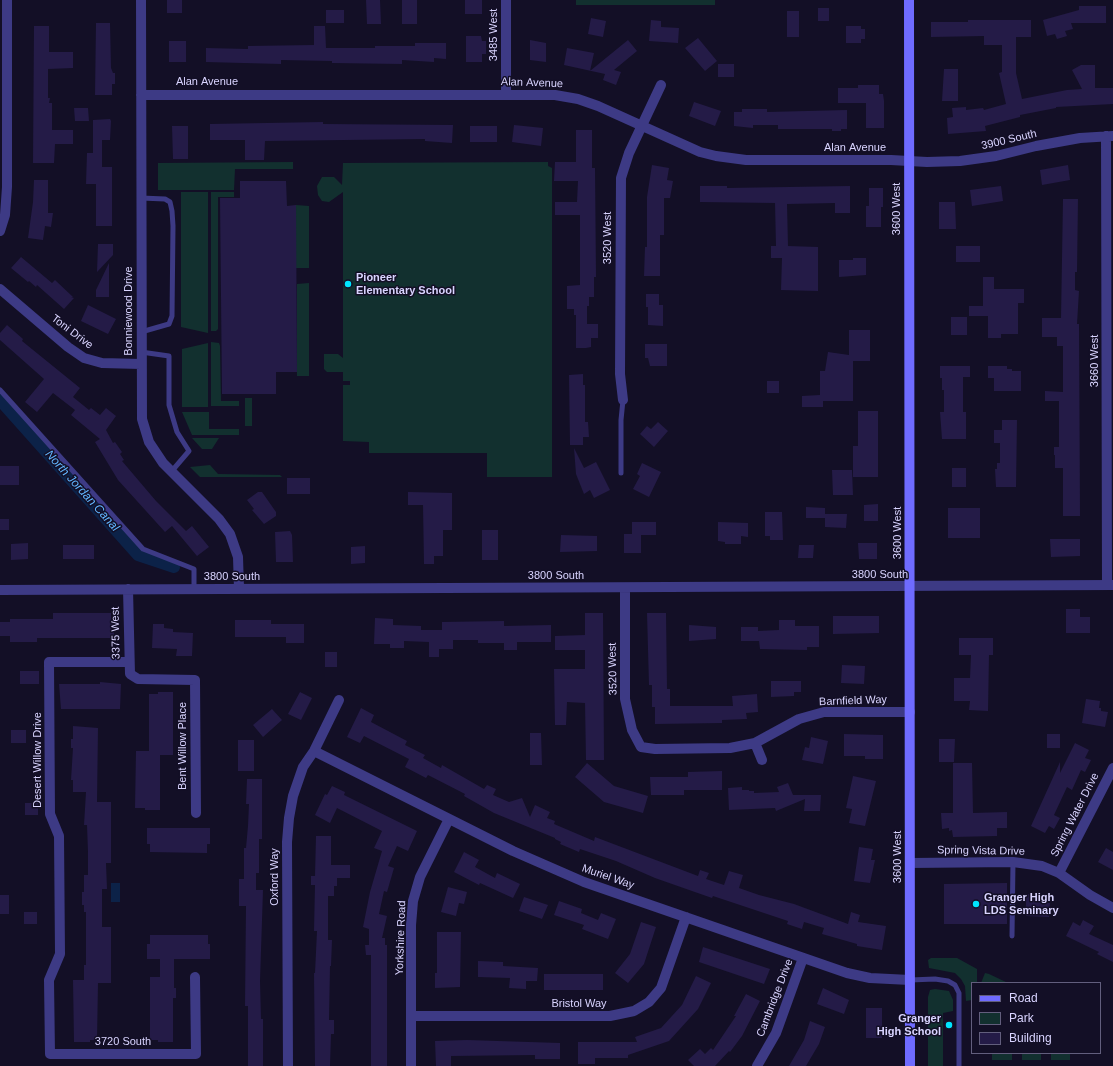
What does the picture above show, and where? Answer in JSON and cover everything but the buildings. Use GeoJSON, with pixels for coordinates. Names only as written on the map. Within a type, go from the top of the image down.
{"type":"FeatureCollection","features":[{"type":"Feature","properties":{"kind":"street"},"geometry":{"type":"LineString","coordinates":[[0,231],[5,215],[8,187],[7,0]]}},
{"type":"Feature","properties":{"kind":"street","name":"Bonniewood Drive"},"geometry":{"type":"LineString","coordinates":[[141,0],[141,408],[145,431],[155,453],[171,472],[219,519],[230,534],[238,557],[239,589]]}},
{"type":"Feature","properties":{"kind":"street","name":"3485 West"},"geometry":{"type":"LineString","coordinates":[[506,0],[506,94]]}},
{"type":"Feature","properties":{"kind":"street","name":"3600 West"},"geometry":{"type":"LineString","coordinates":[[909,0],[910,1066]]}},
{"type":"Feature","properties":{"kind":"street","name":"3520 West"},"geometry":{"type":"LineString","coordinates":[[623,400],[620,374],[620,185],[626,161],[661,85]]}},
{"type":"Feature","properties":{"kind":"street","name":"Alan Avenue"},"geometry":{"type":"LineString","coordinates":[[141,95],[544,94],[572,98],[598,106],[685,146],[731,159],[909,161]]}},
{"type":"Feature","properties":{"kind":"street","name":"3900 South"},"geometry":{"type":"LineString","coordinates":[[909,161],[943,162],[979,159],[1080,138],[1110,136]]}},
{"type":"Feature","properties":{"kind":"street","name":"3660 West"},"geometry":{"type":"LineString","coordinates":[[1110,136],[1110,586]]}},
{"type":"Feature","properties":{"kind":"street","name":"Toni Drive"},"geometry":{"type":"LineString","coordinates":[[0,290],[68,347],[84,358],[102,363],[141,364]]}},
{"type":"Feature","properties":{"kind":"street","name":"3800 South"},"geometry":{"type":"LineString","coordinates":[[0,590],[1110,586]]}},
{"type":"Feature","properties":{"kind":"street","name":"3520 West"},"geometry":{"type":"LineString","coordinates":[[624,588],[625,699],[632,730],[641,747]]}},
{"type":"Feature","properties":{"kind":"street","name":"3375 West"},"geometry":{"type":"LineString","coordinates":[[128,589],[129,671],[132,676],[142,680],[195,680]]}},
{"type":"Feature","properties":{"kind":"street","name":"Desert Willow Drive"},"geometry":{"type":"LineString","coordinates":[[50,1054],[49,980],[60,954],[59,834],[50,814],[49,662],[129,662]]}},
{"type":"Feature","properties":{"kind":"street","name":"Bent Willow Place"},"geometry":{"type":"LineString","coordinates":[[195,680],[196,813]]}},
{"type":"Feature","properties":{"kind":"street","name":"Oxford Way"},"geometry":{"type":"LineString","coordinates":[[288,1066],[288,829],[296,785],[303,767],[314,751],[339,700]]}},
{"type":"Feature","properties":{"kind":"street","name":"Barnfield Way"},"geometry":{"type":"LineString","coordinates":[[641,747],[655,749],[722,748],[755,743],[799,719],[824,712],[910,712]]}},
{"type":"Feature","properties":{"kind":"street"},"geometry":{"type":"LineString","coordinates":[[755,743],[762,760]]}},
{"type":"Feature","properties":{"kind":"street","name":"Muriel Way"},"geometry":{"type":"LineString","coordinates":[[314,751],[513,851],[560,872],[803,958],[859,976],[910,980]]}},
{"type":"Feature","properties":{"kind":"street","name":"Spring Water Drive"},"geometry":{"type":"LineString","coordinates":[[1059,873],[1113,768]]}},
{"type":"Feature","properties":{"kind":"street","name":"Yorkshire Road"},"geometry":{"type":"LineString","coordinates":[[411,1066],[411,925],[413,901],[420,877],[449,819]]}},
{"type":"Feature","properties":{"kind":"street","name":"Spring Vista Drive"},"geometry":{"type":"LineString","coordinates":[[910,863],[1013,862],[1042,866],[1059,873],[1090,895],[1113,908]]}},
{"type":"Feature","properties":{"kind":"street","name":"Bristol Way"},"geometry":{"type":"LineString","coordinates":[[411,1016],[610,1016],[634,1011],[649,1002],[661,988],[686,917]]}},
{"type":"Feature","properties":{"kind":"street","name":"Cambridge Drive"},"geometry":{"type":"LineString","coordinates":[[757,1066],[776,1034],[803,958]]}},
{"type":"Feature","properties":{"kind":"street","name":"3720 South"},"geometry":{"type":"LineString","coordinates":[[50,1054],[196,1054],[196,977]]}},
{"type":"Feature","properties":{"kind":"lane"},"geometry":{"type":"LineString","coordinates":[[141,198],[165,199],[170,202],[173,218],[172,316],[169,324],[141,332]]}},
{"type":"Feature","properties":{"kind":"lane"},"geometry":{"type":"LineString","coordinates":[[141,352],[169,356],[169,405],[177,432],[189,452],[171,472]]}},
{"type":"Feature","properties":{"kind":"lane"},"geometry":{"type":"LineString","coordinates":[[0,390],[143,549],[194,569],[194,589]]}},
{"type":"Feature","properties":{"kind":"lane"},"geometry":{"type":"LineString","coordinates":[[621,473],[621,420],[623,400]]}},
{"type":"Feature","properties":{"kind":"lane"},"geometry":{"type":"LineString","coordinates":[[1012,936],[1013,862]]}},
{"type":"Feature","properties":{"kind":"lane"},"geometry":{"type":"LineString","coordinates":[[910,980],[935,979],[948,981],[955,985],[959,993],[959,1066]]}},
{"type":"Feature","properties":{"kind":"green space"},"geometry":{"type":"Polygon","coordinates":[[[576,0],[715,0],[715,5],[576,5],[576,0]]]}},
{"type":"Feature","properties":{"kind":"green space"},"geometry":{"type":"Polygon","coordinates":[[[293,162],[293,169],[235,169],[234,190],[158,190],[158,163],[293,162]]]}},
{"type":"Feature","properties":{"kind":"green space"},"geometry":{"type":"Polygon","coordinates":[[[548,162],[548,166],[552,168],[552,477],[487,477],[487,453],[369,453],[369,442],[343,441],[343,385],[350,385],[350,381],[343,381],[343,372],[327,372],[324,369],[324,354],[338,354],[343,358],[343,192],[329,202],[322,201],[318,195],[317,186],[322,177],[334,177],[342,185],[343,163],[548,162]]]}},
{"type":"Feature","properties":{"kind":"green space"},"geometry":{"type":"Polygon","coordinates":[[[181,192],[208,192],[208,333],[181,327],[181,192]]]}},
{"type":"Feature","properties":{"kind":"green space"},"geometry":{"type":"Polygon","coordinates":[[[211,192],[234,192],[234,197],[218,197],[218,329],[216,331],[211,331],[211,192]]]}},
{"type":"Feature","properties":{"kind":"green space"},"geometry":{"type":"Polygon","coordinates":[[[296,205],[309,206],[309,268],[296,268],[296,205]]]}},
{"type":"Feature","properties":{"kind":"green space"},"geometry":{"type":"Polygon","coordinates":[[[309,283],[309,376],[297,376],[297,284],[309,283]]]}},
{"type":"Feature","properties":{"kind":"green space"},"geometry":{"type":"Polygon","coordinates":[[[211,342],[219,343],[220,346],[221,401],[239,401],[239,406],[211,406],[211,342]]]}},
{"type":"Feature","properties":{"kind":"green space"},"geometry":{"type":"Polygon","coordinates":[[[208,343],[208,407],[182,407],[182,349],[208,343]]]}},
{"type":"Feature","properties":{"kind":"green space"},"geometry":{"type":"Polygon","coordinates":[[[245,398],[252,398],[252,426],[245,426],[245,398]]]}},
{"type":"Feature","properties":{"kind":"green space"},"geometry":{"type":"Polygon","coordinates":[[[182,412],[209,412],[209,429],[239,429],[239,435],[192,435],[182,412]]]}},
{"type":"Feature","properties":{"kind":"green space"},"geometry":{"type":"Polygon","coordinates":[[[192,438],[219,438],[212,449],[202,449],[192,438]]]}},
{"type":"Feature","properties":{"kind":"green space"},"geometry":{"type":"Polygon","coordinates":[[[210,465],[218,474],[280,475],[282,477],[200,477],[190,467],[210,465]]]}},
{"type":"Feature","properties":{"kind":"green space"},"geometry":{"type":"Polygon","coordinates":[[[931,958],[957,958],[977,969],[977,982],[971,982],[971,1000],[966,1001],[965,986],[955,973],[929,968],[928,960],[931,958]]]}},
{"type":"Feature","properties":{"kind":"green space"},"geometry":{"type":"Polygon","coordinates":[[[985,973],[1006,982],[981,982],[985,973]]]}},
{"type":"Feature","properties":{"kind":"green space"},"geometry":{"type":"Polygon","coordinates":[[[935,989],[949,991],[953,1000],[953,1011],[943,1013],[943,1066],[928,1066],[928,997],[930,990],[935,989]]]}},
{"type":"Feature","properties":{"kind":"green space"},"geometry":{"type":"Polygon","coordinates":[[[992,1054],[1012,1054],[1012,1060],[992,1060],[992,1054]]]}},
{"type":"Feature","properties":{"kind":"green space"},"geometry":{"type":"Polygon","coordinates":[[[1022,1054],[1041,1054],[1041,1060],[1022,1060],[1022,1054]]]}},
{"type":"Feature","properties":{"kind":"green space"},"geometry":{"type":"Polygon","coordinates":[[[1051,1054],[1070,1054],[1070,1060],[1051,1060],[1051,1054]]]}},
{"type":"Feature","properties":{"kind":"water"},"geometry":{"type":"Polygon","coordinates":[[[111,883],[120,883],[120,902],[111,902],[111,883]]]}},
{"type":"Feature","properties":{"kind":"waterway","name":"North Jordan Canal"},"geometry":{"type":"LineString","coordinates":[[0,400],[138,555],[174,567]]}},
{"type":"Feature","properties":{"kind":"place","name":"Pioneer Elementary School"},"geometry":{"type":"Point","coordinates":[348,284]}},
{"type":"Feature","properties":{"kind":"place","name":"Granger High LDS Seminary"},"geometry":{"type":"Point","coordinates":[976,904]}},
{"type":"Feature","properties":{"kind":"place","name":"Granger High School"},"geometry":{"type":"Point","coordinates":[949,1025]}}]}
